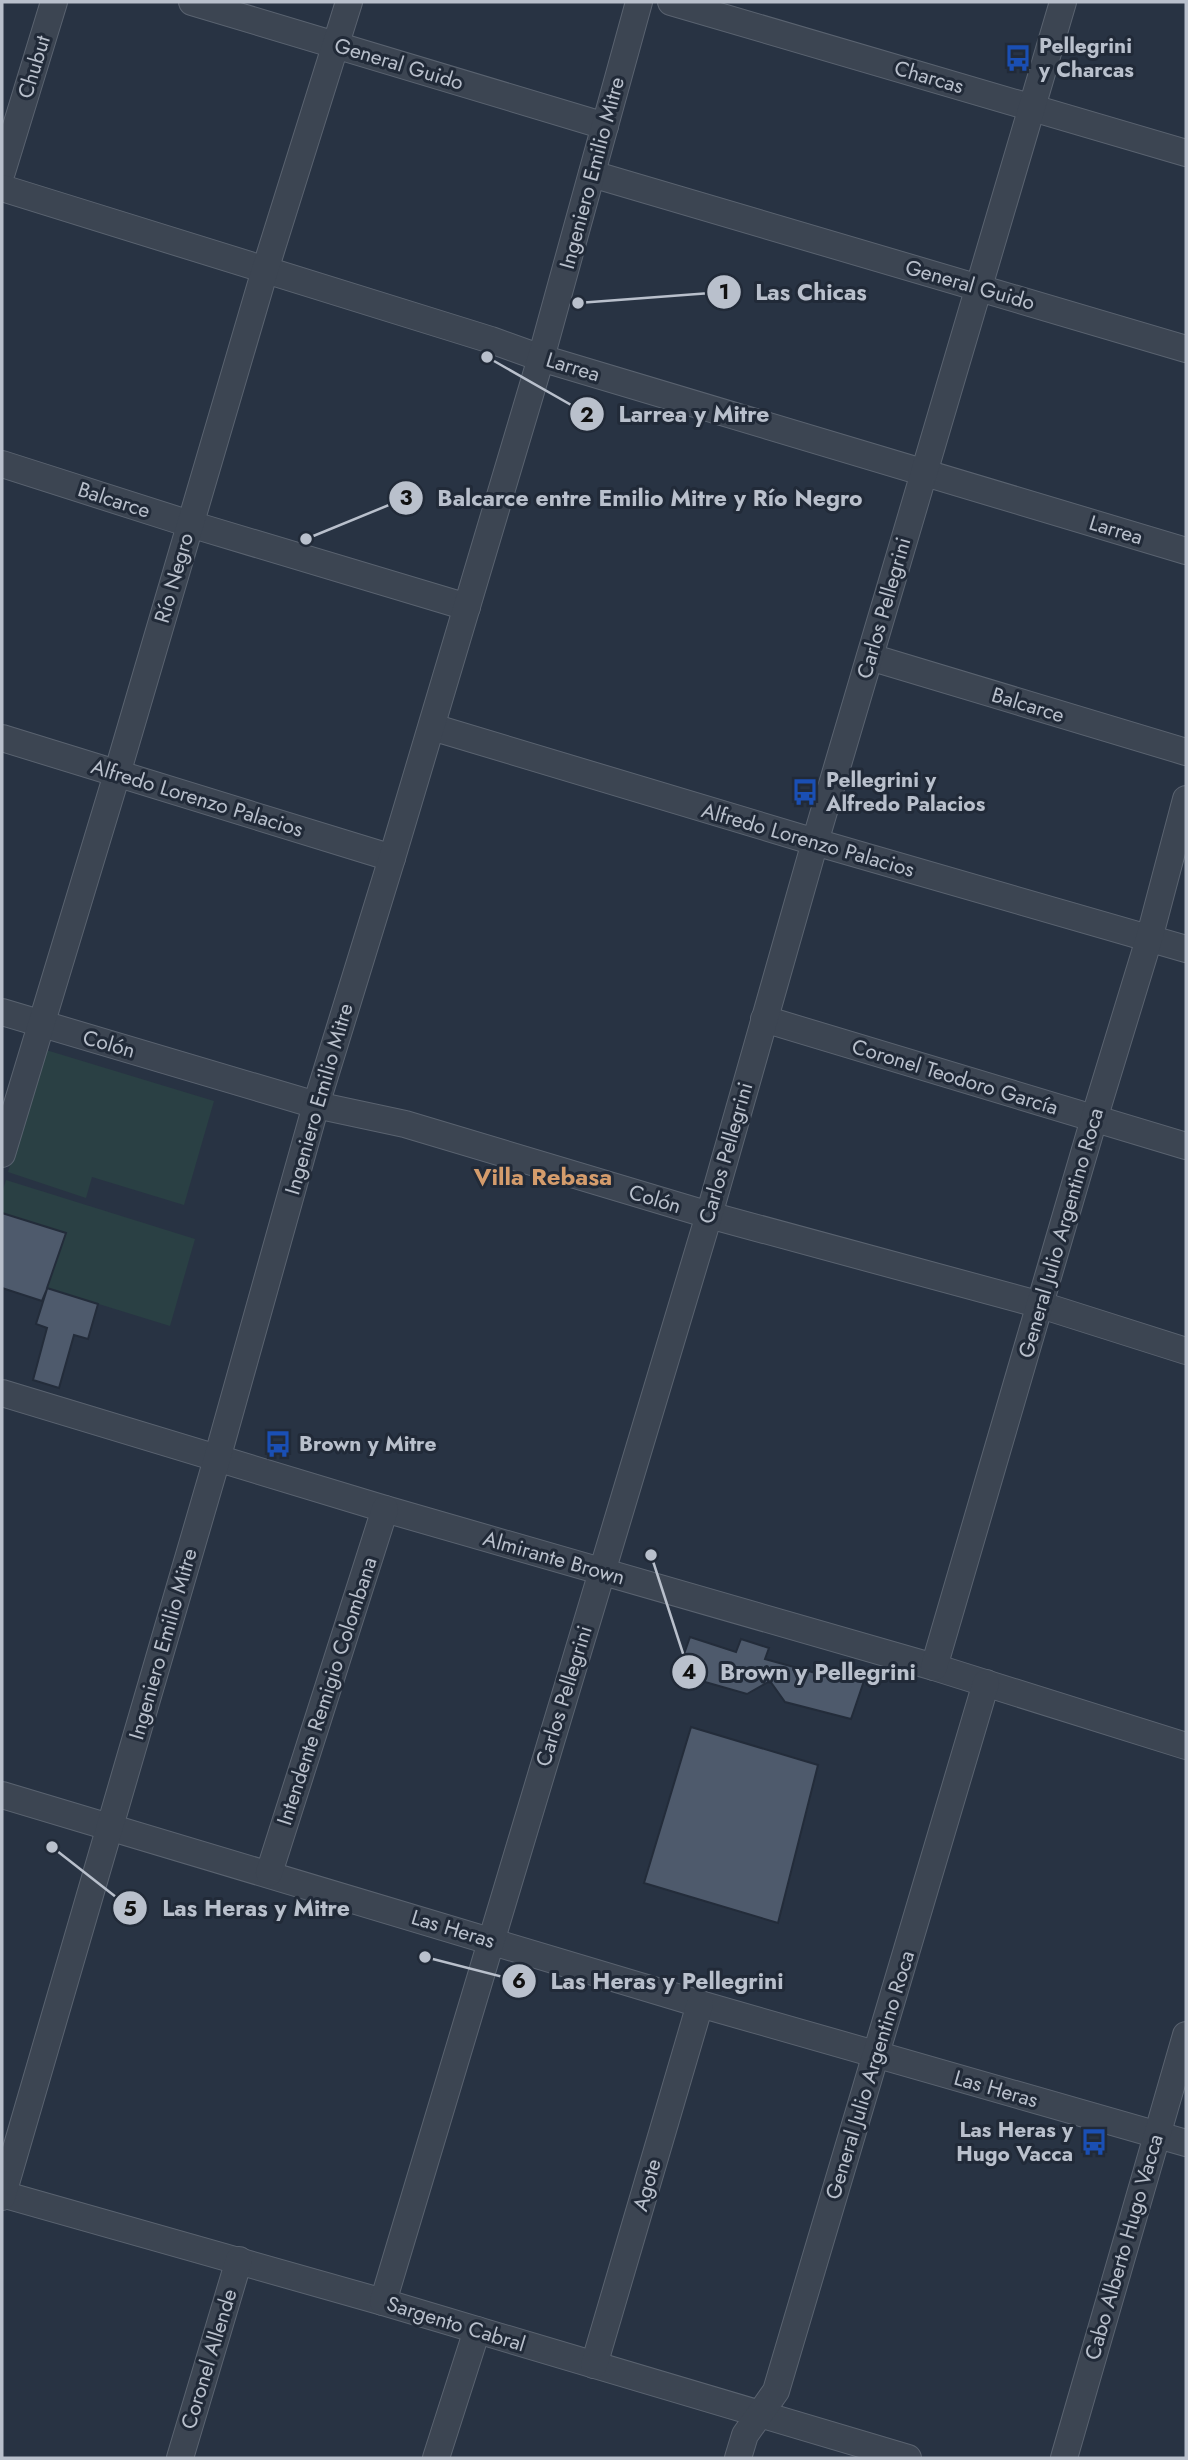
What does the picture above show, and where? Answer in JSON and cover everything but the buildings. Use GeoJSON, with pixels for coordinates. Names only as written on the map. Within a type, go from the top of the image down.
{"type":"FeatureCollection","features":[{"type":"Feature","properties":{"kind":"street","name":"Chubut"},"geometry":{"type":"LineString","coordinates":[[2,172],[54,2]]}},
{"type":"Feature","properties":{"kind":"street","name":"General Guido"},"geometry":{"type":"LineString","coordinates":[[192,2],[605,126]]}},
{"type":"Feature","properties":{"kind":"street","name":"Río Negro"},"geometry":{"type":"LineString","coordinates":[[2,1154],[265,270],[349,2]]}},
{"type":"Feature","properties":{"kind":"street","name":"Ingeniero Emilio Mitre"},"geometry":{"type":"LineString","coordinates":[[2,2195],[217,1459],[316,1104],[393,858],[541,358],[639,2]]}},
{"type":"Feature","properties":{"kind":"street","name":"Charcas"},"geometry":{"type":"LineString","coordinates":[[671,2],[1186,153]]}},
{"type":"Feature","properties":{"kind":"street","name":"Carlos Pellegrini"},"geometry":{"type":"LineString","coordinates":[[383,2302],[489,1941],[709,1215],[923,471],[1063,2]]}},
{"type":"Feature","properties":{"kind":"street","name":"General Guido"},"geometry":{"type":"LineString","coordinates":[[592,174],[1186,349]]}},
{"type":"Feature","properties":{"kind":"street","name":"Larrea"},"geometry":{"type":"LineString","coordinates":[[2,188],[541,358],[1186,551]]}},
{"type":"Feature","properties":{"kind":"street","name":"Balcarce"},"geometry":{"type":"LineString","coordinates":[[2,464],[467,607]]}},
{"type":"Feature","properties":{"kind":"street","name":"Balcarce"},"geometry":{"type":"LineString","coordinates":[[870,657],[1186,752]]}},
{"type":"Feature","properties":{"kind":"street","name":"Alfredo Lorenzo Palacios"},"geometry":{"type":"LineString","coordinates":[[432,727],[815,842],[1186,949]]}},
{"type":"Feature","properties":{"kind":"street","name":"Alfredo Lorenzo Palacios"},"geometry":{"type":"LineString","coordinates":[[2,738],[393,858]]}},
{"type":"Feature","properties":{"kind":"street","name":"General Julio Argentino Roca"},"geometry":{"type":"LineString","coordinates":[[934,1667],[1149,939],[1186,799]]}},
{"type":"Feature","properties":{"kind":"street","name":"Colón"},"geometry":{"type":"LineString","coordinates":[[2,1012],[316,1104],[405,1124],[709,1215],[1041,1305],[1186,1351]]}},
{"type":"Feature","properties":{"kind":"street","name":"Coronel Teodoro García"},"geometry":{"type":"LineString","coordinates":[[764,1019],[1186,1146]]}},
{"type":"Feature","properties":{"kind":"street","name":"Almirante Brown"},"geometry":{"type":"LineString","coordinates":[[2,1393],[385,1509],[934,1667],[1186,1746]]}},
{"type":"Feature","properties":{"kind":"street","name":"Intendente Remigio Colombana"},"geometry":{"type":"LineString","coordinates":[[269,1873],[385,1509]]}},
{"type":"Feature","properties":{"kind":"street","name":"General Julio Argentino Roca"},"geometry":{"type":"LineString","coordinates":[[738,2458],[745,2435],[776,2391],[986,1684]]}},
{"type":"Feature","properties":{"kind":"street","name":"Las Heras"},"geometry":{"type":"LineString","coordinates":[[2,1795],[700,2004],[1186,2143]]}},
{"type":"Feature","properties":{"kind":"street","name":"Agote"},"geometry":{"type":"LineString","coordinates":[[594,2365],[700,2004]]}},
{"type":"Feature","properties":{"kind":"street","name":"Cabo Alberto Hugo Vacca"},"geometry":{"type":"LineString","coordinates":[[1064,2458],[1186,2035]]}},
{"type":"Feature","properties":{"kind":"street","name":"Sargento Cabral"},"geometry":{"type":"LineString","coordinates":[[2,2195],[239,2260],[908,2458]]}},
{"type":"Feature","properties":{"kind":"street","name":"Coronel Allende"},"geometry":{"type":"LineString","coordinates":[[180,2458],[239,2260]]}},
{"type":"Feature","properties":{"kind":"street"},"geometry":{"type":"LineString","coordinates":[[436,2458],[477,2330]]}},
{"type":"Feature","properties":{"kind":"green space"},"geometry":{"type":"Polygon","coordinates":[[[46,1050],[214,1101],[184,1205],[92,1177],[86,1198],[8,1172],[46,1050]]]}},
{"type":"Feature","properties":{"kind":"green space"},"geometry":{"type":"Polygon","coordinates":[[[6,1180],[195,1239],[170,1326],[47,1288],[66,1233],[2,1213],[2,1193],[6,1180]]]}},
{"type":"Feature","properties":{"kind":"place","name":"Pellegrini y Charcas"},"geometry":{"type":"Point","coordinates":[1018,58]}},
{"type":"Feature","properties":{"kind":"place","name":"Las Chicas"},"geometry":{"type":"Point","coordinates":[578,303]}},
{"type":"Feature","properties":{"kind":"place","name":"Larrea y Mitre"},"geometry":{"type":"Point","coordinates":[487,357]}},
{"type":"Feature","properties":{"kind":"place","name":"Balcarce entre Emilio Mitre y Río Negro"},"geometry":{"type":"Point","coordinates":[306,539]}},
{"type":"Feature","properties":{"kind":"place","name":"Pellegrini y Alfredo Palacios"},"geometry":{"type":"Point","coordinates":[805,792]}},
{"type":"Feature","properties":{"kind":"place","name":"Brown y Mitre"},"geometry":{"type":"Point","coordinates":[278,1444]}},
{"type":"Feature","properties":{"kind":"place","name":"Brown y Pellegrini"},"geometry":{"type":"Point","coordinates":[651,1555]}},
{"type":"Feature","properties":{"kind":"place","name":"Las Heras y Mitre"},"geometry":{"type":"Point","coordinates":[52,1847]}},
{"type":"Feature","properties":{"kind":"place","name":"Las Heras y Pellegrini"},"geometry":{"type":"Point","coordinates":[425,1957]}},
{"type":"Feature","properties":{"kind":"place","name":"Las Heras y Hugo Vacca"},"geometry":{"type":"Point","coordinates":[1094,2142]}},
{"type":"Feature","properties":{"kind":"district","name":"Villa Rebasa"},"geometry":{"type":"Point","coordinates":[543,1177]}}]}
